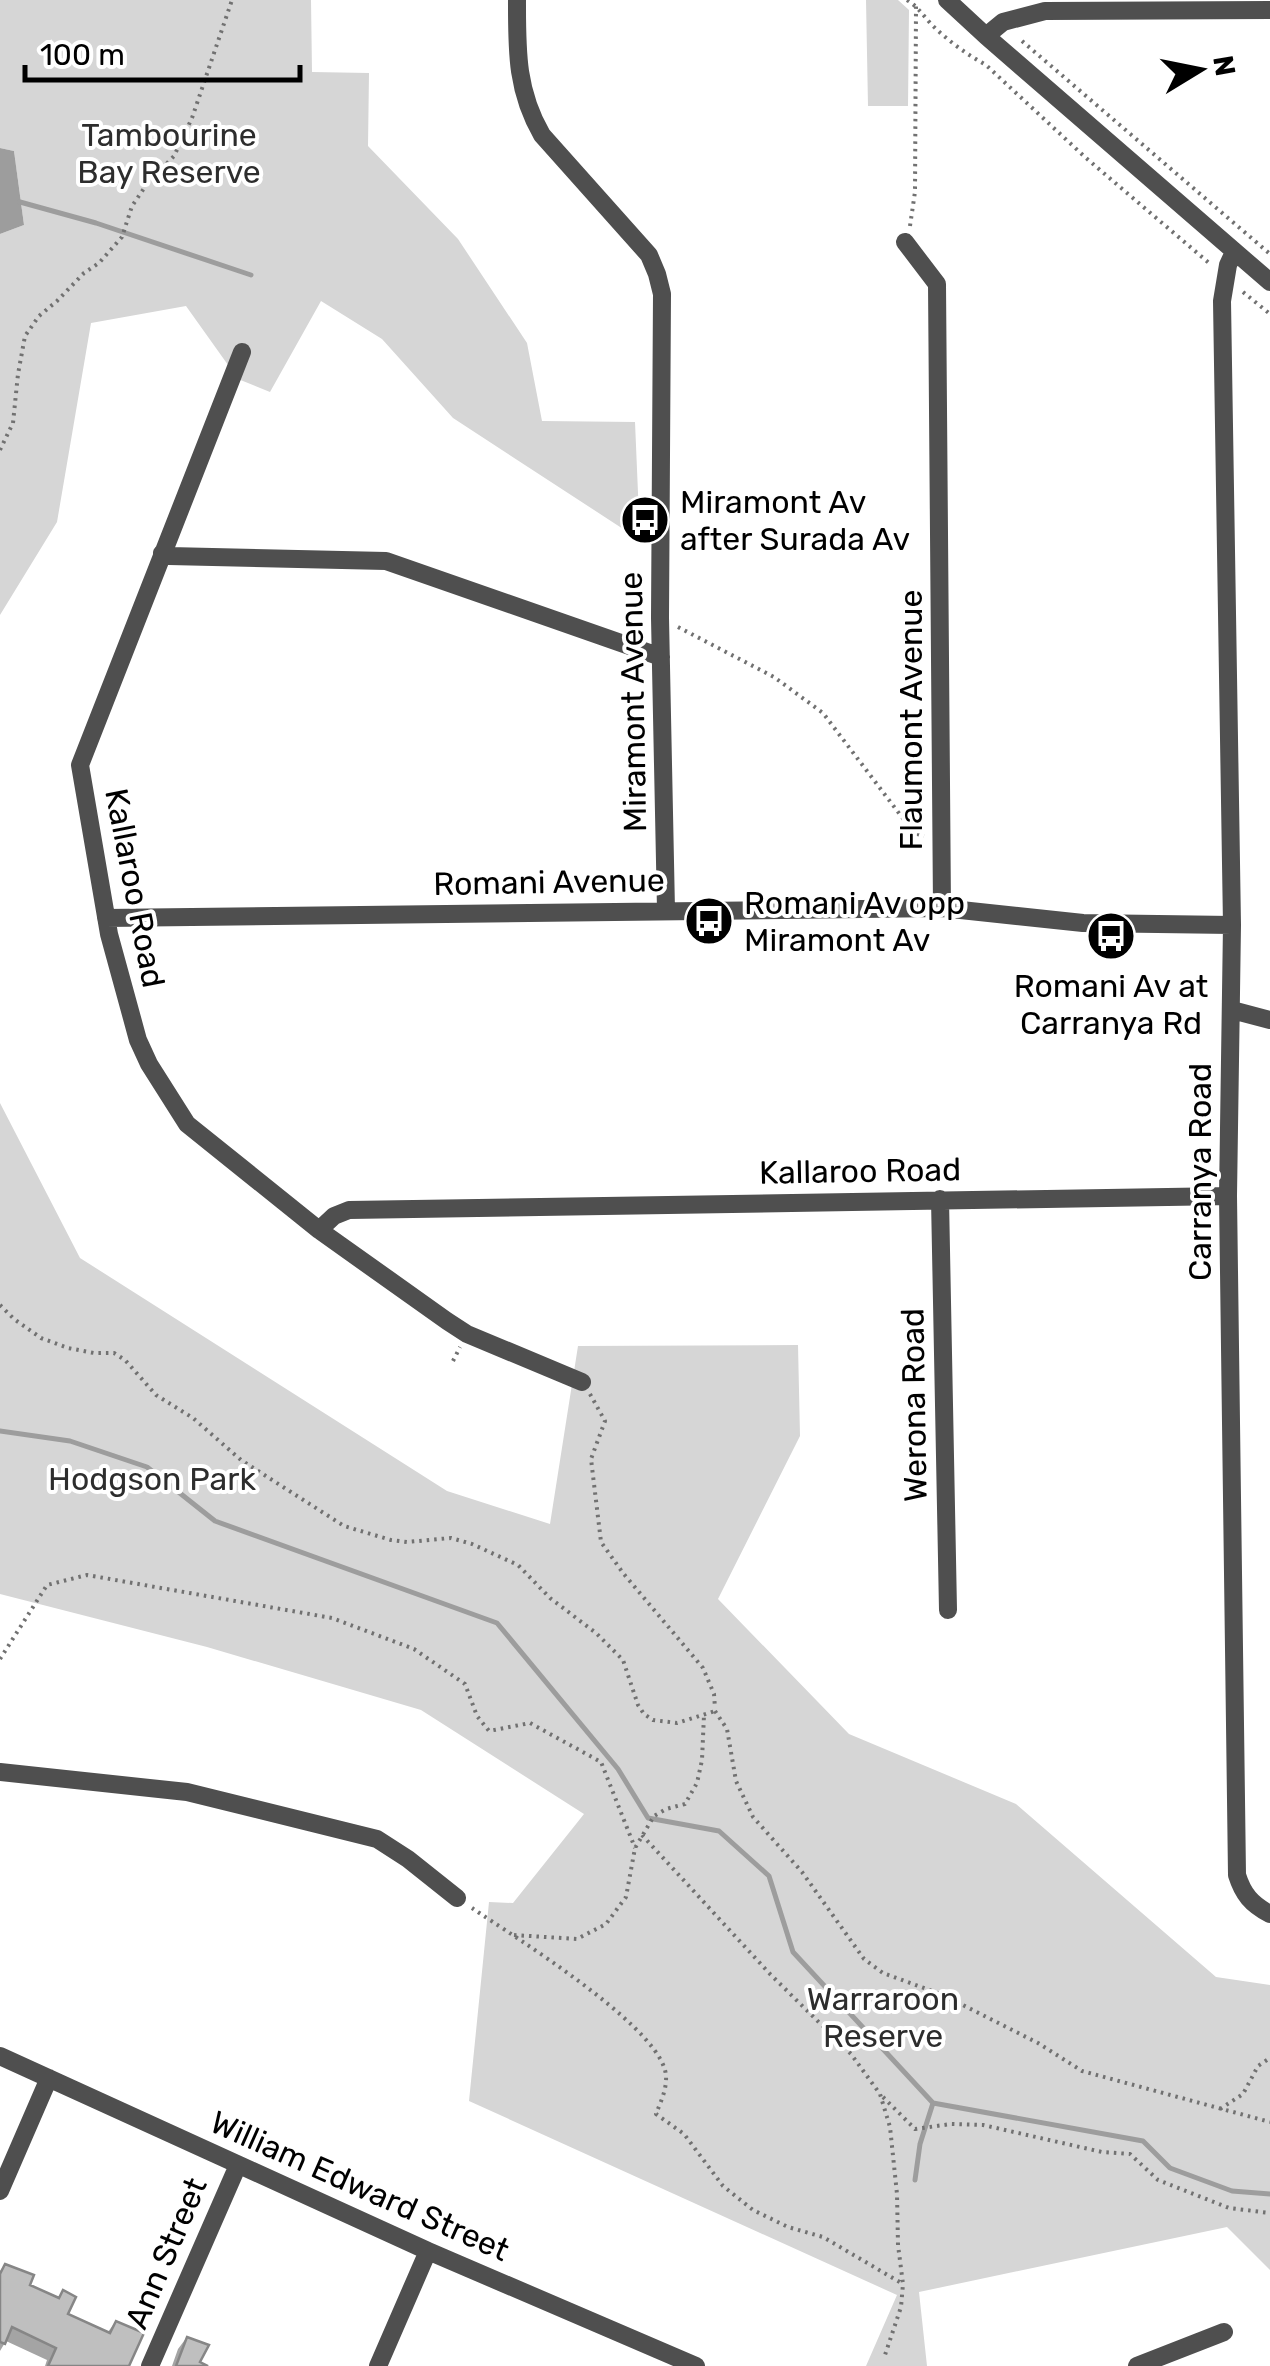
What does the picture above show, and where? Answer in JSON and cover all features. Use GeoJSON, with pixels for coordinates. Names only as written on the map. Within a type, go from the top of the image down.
{"type":"FeatureCollection","features":[{"type":"Feature","properties":{"kind":"street","name":"Miramont Avenue"},"geometry":{"type":"LineString","coordinates":[[517,0],[519,67],[531,116],[542,135],[648,255],[662,294],[660,618],[666,910]]}},
{"type":"Feature","properties":{"kind":"street"},"geometry":{"type":"LineString","coordinates":[[947,0],[1270,282]]}},
{"type":"Feature","properties":{"kind":"street"},"geometry":{"type":"LineString","coordinates":[[986,36],[1003,22],[1045,10],[1270,10]]}},
{"type":"Feature","properties":{"kind":"street","name":"Flaumont Avenue"},"geometry":{"type":"LineString","coordinates":[[904,242],[938,284],[942,908]]}},
{"type":"Feature","properties":{"kind":"street","name":"Carranya Road"},"geometry":{"type":"LineString","coordinates":[[1234,252],[1222,300],[1232,924],[1228,1196],[1236,1874],[1242,1890],[1264,1911]]}},
{"type":"Feature","properties":{"kind":"street","name":"Kallaroo Road"},"geometry":{"type":"LineString","coordinates":[[242,352],[80,765],[106,918],[138,1040],[178,1111],[197,1133],[319,1230],[466,1334],[582,1382]]}},
{"type":"Feature","properties":{"kind":"street"},"geometry":{"type":"LineString","coordinates":[[162,553],[386,561],[661,658]]}},
{"type":"Feature","properties":{"kind":"street","name":"Romani Avenue"},"geometry":{"type":"LineString","coordinates":[[106,918],[942,908],[1083,924],[1232,924]]}},
{"type":"Feature","properties":{"kind":"street"},"geometry":{"type":"LineString","coordinates":[[1232,1010],[1270,1020]]}},
{"type":"Feature","properties":{"kind":"street","name":"Kallaroo Road"},"geometry":{"type":"LineString","coordinates":[[319,1230],[334,1216],[349,1210],[1228,1196]]}},
{"type":"Feature","properties":{"kind":"street","name":"Werona Road"},"geometry":{"type":"LineString","coordinates":[[940,1199],[948,1610]]}},
{"type":"Feature","properties":{"kind":"street"},"geometry":{"type":"LineString","coordinates":[[0,1772],[187,1792],[377,1839],[458,1898]]}},
{"type":"Feature","properties":{"kind":"street","name":"William Edward Street"},"geometry":{"type":"LineString","coordinates":[[0,2056],[428,2251],[696,2366]]}},
{"type":"Feature","properties":{"kind":"street"},"geometry":{"type":"LineString","coordinates":[[0,2190],[50,2078]]}},
{"type":"Feature","properties":{"kind":"street","name":"Ann Street"},"geometry":{"type":"LineString","coordinates":[[150,2366],[238,2164]]}},
{"type":"Feature","properties":{"kind":"street"},"geometry":{"type":"LineString","coordinates":[[378,2366],[428,2251]]}},
{"type":"Feature","properties":{"kind":"street"},"geometry":{"type":"LineString","coordinates":[[1136,2366],[1224,2332]]}},
{"type":"Feature","properties":{"kind":"path"},"geometry":{"type":"LineString","coordinates":[[0,450],[14,423],[25,336],[39,316],[122,237],[132,206],[174,156],[232,0]]}},
{"type":"Feature","properties":{"kind":"path"},"geometry":{"type":"LineString","coordinates":[[906,0],[970,57],[986,65],[1086,158],[1270,314]]}},
{"type":"Feature","properties":{"kind":"path"},"geometry":{"type":"LineString","coordinates":[[904,242],[912,221],[915,192],[916,6]]}},
{"type":"Feature","properties":{"kind":"path"},"geometry":{"type":"LineString","coordinates":[[1003,22],[1270,254]]}},
{"type":"Feature","properties":{"kind":"path"},"geometry":{"type":"LineString","coordinates":[[660,618],[774,677],[823,713],[914,833],[942,841]]}},
{"type":"Feature","properties":{"kind":"path"},"geometry":{"type":"LineString","coordinates":[[0,1305],[41,1338],[68,1348],[114,1353],[125,1360],[156,1395],[193,1418],[241,1460],[344,1526],[407,1542],[451,1538],[518,1566],[623,1660],[638,1705],[653,1720],[677,1723],[714,1710]]}},
{"type":"Feature","properties":{"kind":"path"},"geometry":{"type":"LineString","coordinates":[[582,1382],[605,1420],[591,1459],[600,1542],[703,1668],[714,1694],[714,1710],[727,1729],[736,1781],[753,1817],[802,1872],[864,1959],[883,1972],[943,1995],[1038,2043],[1082,2071],[1270,2122]]}},
{"type":"Feature","properties":{"kind":"path"},"geometry":{"type":"LineString","coordinates":[[0,1659],[46,1586],[87,1575],[332,1618],[414,1650],[464,1684],[489,1731],[530,1723],[601,1762],[635,1848]]}},
{"type":"Feature","properties":{"kind":"path"},"geometry":{"type":"LineString","coordinates":[[514,1935],[577,1939],[606,1924],[626,1897],[635,1848],[654,1816],[685,1804],[697,1783],[704,1715]]}},
{"type":"Feature","properties":{"kind":"path"},"geometry":{"type":"LineString","coordinates":[[643,1834],[770,1974],[851,2054],[880,2094],[915,2129],[983,2125],[1102,2152],[1130,2154],[1158,2180],[1229,2208],[1270,2213]]}},
{"type":"Feature","properties":{"kind":"path"},"geometry":{"type":"LineString","coordinates":[[458,1898],[580,1982],[632,2024],[665,2070],[664,2092],[656,2114],[684,2134],[724,2186],[753,2210],[824,2238],[903,2284]]}},
{"type":"Feature","properties":{"kind":"path"},"geometry":{"type":"LineString","coordinates":[[1220,2109],[1243,2094],[1258,2066],[1270,2058]]}},
{"type":"Feature","properties":{"kind":"path"},"geometry":{"type":"LineString","coordinates":[[880,2094],[890,2127],[903,2284],[901,2307],[884,2358]]}},
{"type":"Feature","properties":{"kind":"green space","name":"Tambourine Bay Reserve"},"geometry":{"type":"Polygon","coordinates":[[[0,0],[311,0],[312,72],[369,73],[368,146],[458,239],[527,343],[542,421],[635,422],[640,540],[453,418],[382,339],[321,301],[270,392],[238,379],[186,306],[91,323],[57,522],[0,615],[0,234],[24,225],[14,151],[0,148],[0,0]]]}},
{"type":"Feature","properties":{"kind":"green space"},"geometry":{"type":"Polygon","coordinates":[[[866,0],[898,0],[909,10],[908,106],[868,106],[866,0]]]}},
{"type":"Feature","properties":{"kind":"green space","name":"Warraroon Reserve"},"geometry":{"type":"Polygon","coordinates":[[[0,1103],[80,1258],[447,1491],[550,1524],[578,1346],[798,1345],[800,1436],[718,1599],[849,1734],[1016,1804],[1216,1977],[1270,1985],[1270,2270],[1227,2227],[919,2292],[927,2366],[866,2366],[897,2295],[469,2101],[489,1902],[513,1903],[584,1814],[421,1710],[207,1647],[0,1594],[0,1103]]]}},
{"type":"Feature","properties":{"kind":"shaded area"},"geometry":{"type":"Polygon","coordinates":[[[0,148],[14,151],[24,225],[0,234],[0,148]]]}},
{"type":"Feature","properties":{"kind":"building"},"geometry":{"type":"Polygon","coordinates":[[[5,2264],[34,2275],[30,2285],[59,2298],[63,2290],[76,2297],[68,2314],[110,2333],[116,2321],[144,2333],[129,2366],[48,2366],[56,2348],[12,2327],[5,2344],[0,2342],[0,2274],[5,2264]]]}},
{"type":"Feature","properties":{"kind":"building"},"geometry":{"type":"Polygon","coordinates":[[[187,2337],[209,2345],[200,2362],[208,2366],[176,2366],[187,2337]]]}},
{"type":"Feature","properties":{"kind":"waterway"},"geometry":{"type":"LineString","coordinates":[[20,202],[251,275]]}},
{"type":"Feature","properties":{"kind":"waterway"},"geometry":{"type":"LineString","coordinates":[[0,1431],[70,1441],[147,1467],[215,1521],[497,1623],[618,1769],[648,1818],[719,1831],[769,1876],[793,1952],[933,2103],[1143,2141],[1170,2168],[1232,2191],[1270,2194]]}},
{"type":"Feature","properties":{"kind":"waterway"},"geometry":{"type":"LineString","coordinates":[[915,2180],[920,2144],[933,2103]]}},
{"type":"Feature","properties":{"kind":"place","name":"Miramont Av after Surada Av"},"geometry":{"type":"Point","coordinates":[645,520]}},
{"type":"Feature","properties":{"kind":"place","name":"Romani Av opp Miramont Av"},"geometry":{"type":"Point","coordinates":[709,921]}},
{"type":"Feature","properties":{"kind":"place","name":"Romani Av at Carranya Rd"},"geometry":{"type":"Point","coordinates":[1111,936]}},
{"type":"Feature","properties":{"kind":"park label","name":"Hodgson Park"},"geometry":{"type":"Point","coordinates":[152,1479]}}]}
